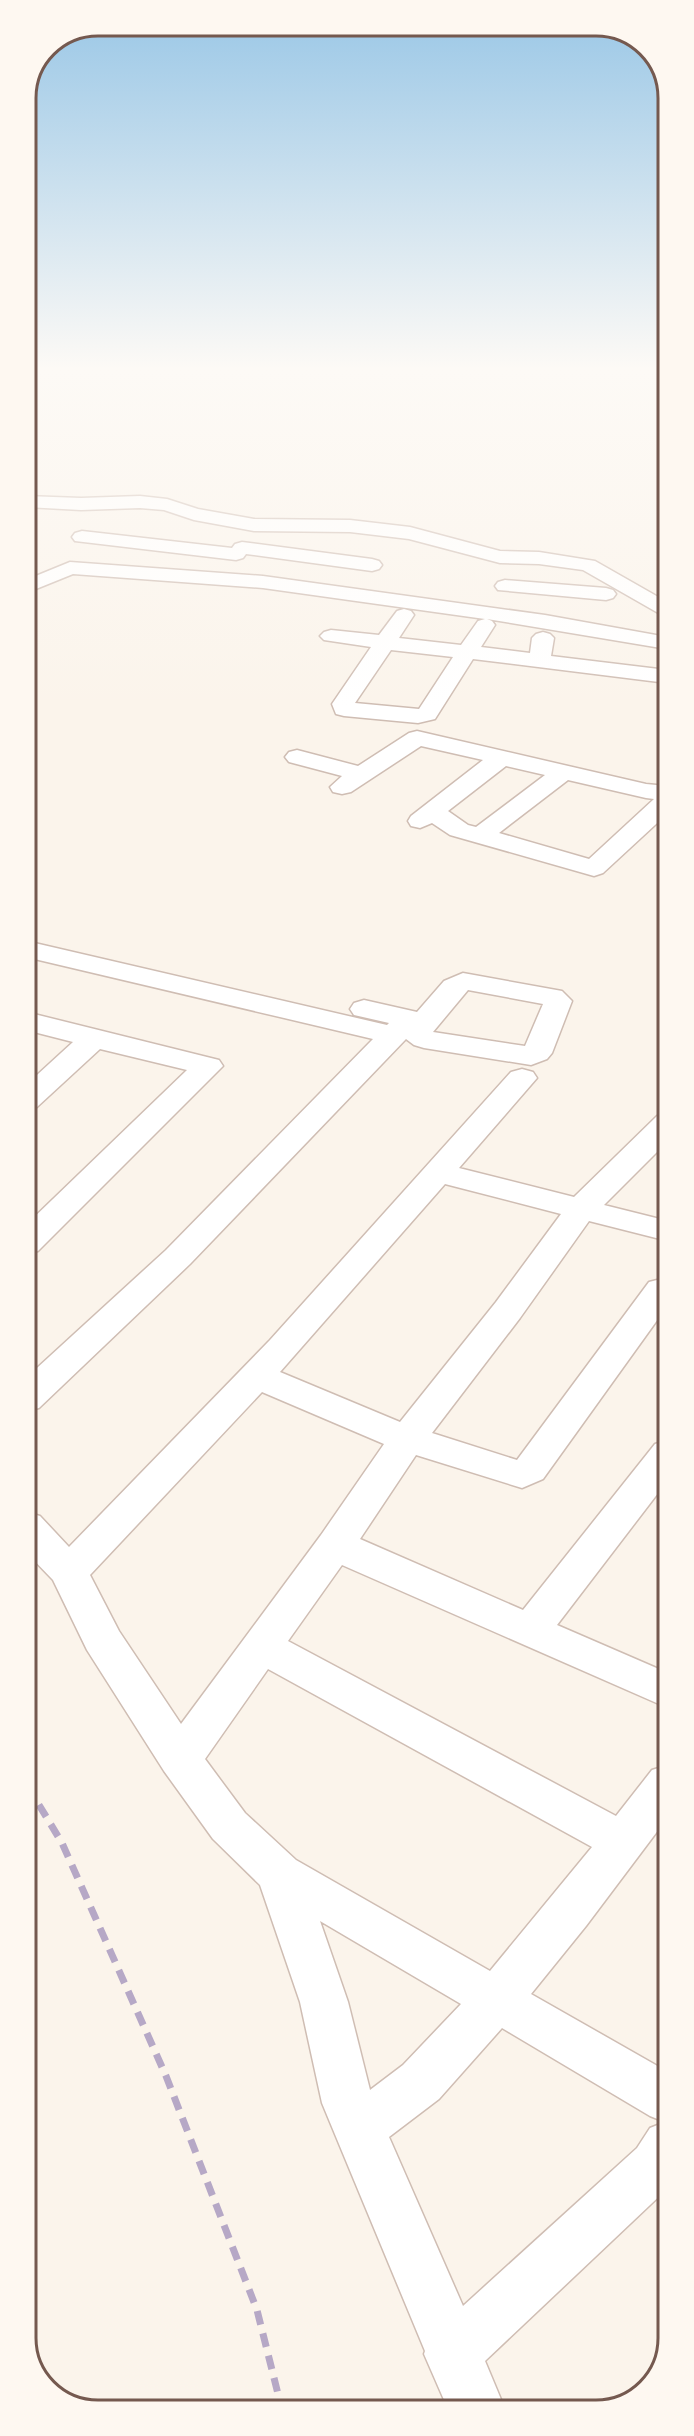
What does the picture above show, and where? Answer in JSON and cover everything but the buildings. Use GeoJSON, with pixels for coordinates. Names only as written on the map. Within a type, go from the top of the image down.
{"type":"FeatureCollection","features":[{"type":"Feature","properties":{"kind":"street"},"geometry":{"type":"LineString","coordinates":[[36,502],[81,504],[140,502],[266,525],[350,526],[410,532],[500,557],[539,558],[588,565],[611,588]]}},
{"type":"Feature","properties":{"kind":"street"},"geometry":{"type":"LineString","coordinates":[[211,579],[266,525]]}},
{"type":"Feature","properties":{"kind":"street"},"geometry":{"type":"LineString","coordinates":[[82,537],[372,565]]}},
{"type":"Feature","properties":{"kind":"street"},"geometry":{"type":"LineString","coordinates":[[36,583],[70,568],[263,582],[545,621],[658,641]]}},
{"type":"Feature","properties":{"kind":"street"},"geometry":{"type":"LineString","coordinates":[[59,573],[82,583],[72,590]]}},
{"type":"Feature","properties":{"kind":"street"},"geometry":{"type":"LineString","coordinates":[[505,586],[611,588],[658,606]]}},
{"type":"Feature","properties":{"kind":"street"},"geometry":{"type":"LineString","coordinates":[[580,627],[611,588]]}},
{"type":"Feature","properties":{"kind":"street"},"geometry":{"type":"LineString","coordinates":[[404,615],[343,704],[344,709],[425,715],[485,625]]}},
{"type":"Feature","properties":{"kind":"street"},"geometry":{"type":"LineString","coordinates":[[540,661],[545,621]]}},
{"type":"Feature","properties":{"kind":"street"},"geometry":{"type":"LineString","coordinates":[[331,636],[658,676]]}},
{"type":"Feature","properties":{"kind":"street"},"geometry":{"type":"LineString","coordinates":[[297,757],[352,781],[417,738],[658,791]]}},
{"type":"Feature","properties":{"kind":"street"},"geometry":{"type":"LineString","coordinates":[[502,758],[426,816],[459,830],[594,868],[658,809]]}},
{"type":"Feature","properties":{"kind":"street"},"geometry":{"type":"LineString","coordinates":[[481,835],[564,772]]}},
{"type":"Feature","properties":{"kind":"street"},"geometry":{"type":"LineString","coordinates":[[36,952],[409,1025]]}},
{"type":"Feature","properties":{"kind":"street"},"geometry":{"type":"LineString","coordinates":[[364,1009],[409,1025]]}},
{"type":"Feature","properties":{"kind":"street"},"geometry":{"type":"LineString","coordinates":[[36,1024],[208,1066],[36,1234]]}},
{"type":"Feature","properties":{"kind":"street"},"geometry":{"type":"LineString","coordinates":[[36,1390],[178,1257],[409,1025]]}},
{"type":"Feature","properties":{"kind":"street"},"geometry":{"type":"LineString","coordinates":[[36,1092],[94,1039]]}},
{"type":"Feature","properties":{"kind":"street"},"geometry":{"type":"LineString","coordinates":[[69,1572],[256,1376],[522,1078]]}},
{"type":"Feature","properties":{"kind":"street"},"geometry":{"type":"LineString","coordinates":[[180,1759],[335,1545],[407,1438],[508,1310],[581,1209],[658,1133]]}},
{"type":"Feature","properties":{"kind":"street"},"geometry":{"type":"LineString","coordinates":[[439,1173],[658,1228]]}},
{"type":"Feature","properties":{"kind":"street"},"geometry":{"type":"LineString","coordinates":[[256,1376],[407,1438],[516,1474],[527,1474],[658,1294]]}},
{"type":"Feature","properties":{"kind":"street"},"geometry":{"type":"LineString","coordinates":[[530,1630],[658,1466]]}},
{"type":"Feature","properties":{"kind":"street"},"geometry":{"type":"LineString","coordinates":[[36,1537],[69,1572],[102,1639],[180,1759],[229,1826],[280,1874],[658,2093]]}},
{"type":"Feature","properties":{"kind":"street"},"geometry":{"type":"LineString","coordinates":[[335,1545],[658,1687]]}},
{"type":"Feature","properties":{"kind":"street"},"geometry":{"type":"LineString","coordinates":[[262,1646],[623,1842]]}},
{"type":"Feature","properties":{"kind":"street"},"geometry":{"type":"LineString","coordinates":[[360,2129],[421,2082],[496,2000],[570,1912],[658,1796]]}},
{"type":"Feature","properties":{"kind":"street"},"geometry":{"type":"LineString","coordinates":[[280,1874],[324,2002],[348,2103],[434,2302],[452,2354],[472,2400]]}},
{"type":"Feature","properties":{"kind":"street"},"geometry":{"type":"LineString","coordinates":[[452,2354],[658,2162]]}},
{"type":"Feature","properties":{"kind":"railway"},"geometry":{"type":"LineString","coordinates":[[36,1800],[62,1843],[166,2076],[257,2310],[280,2400]]}}]}
